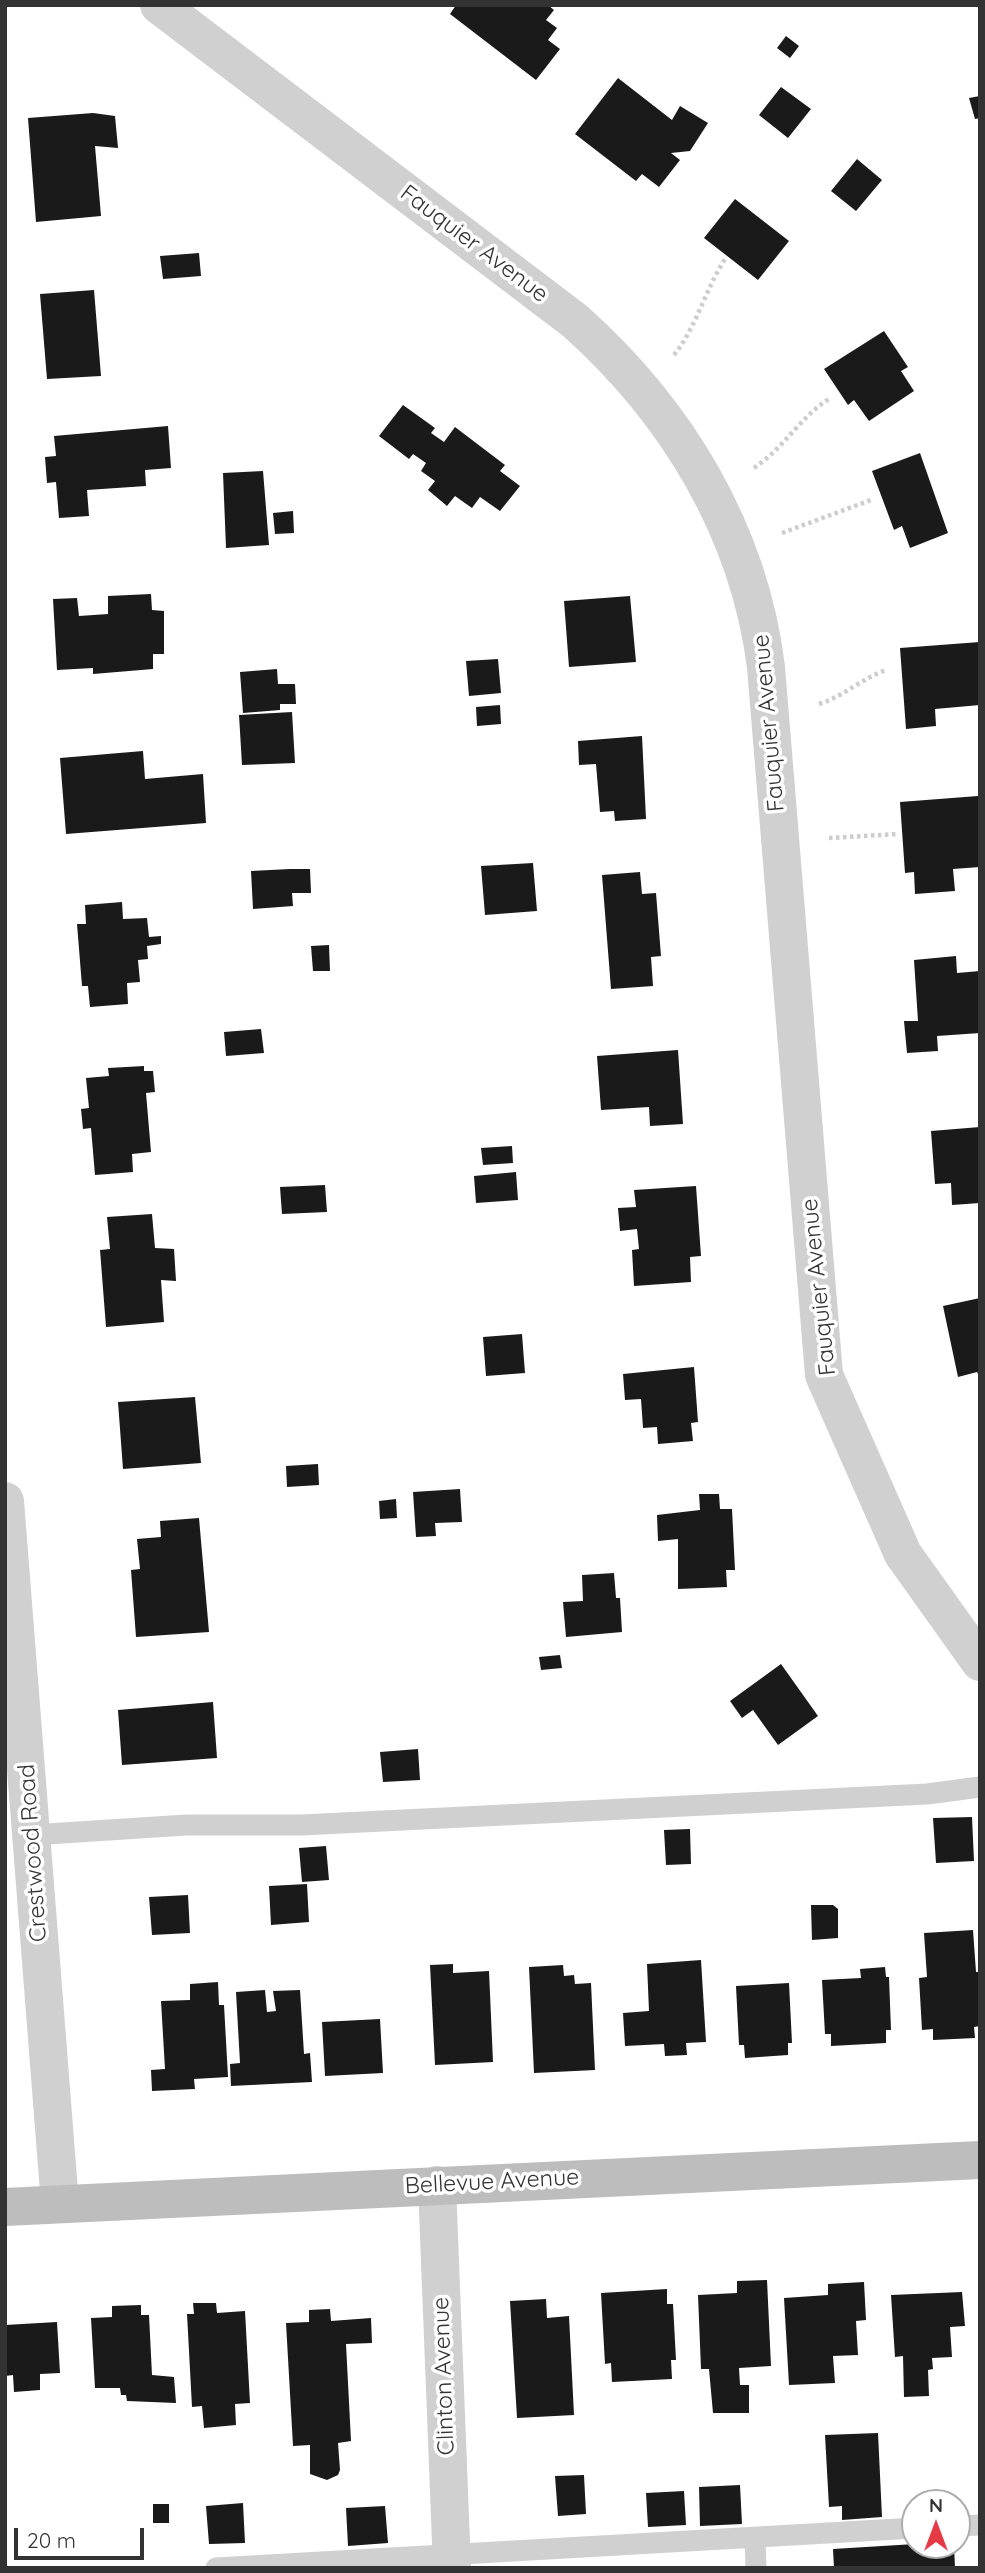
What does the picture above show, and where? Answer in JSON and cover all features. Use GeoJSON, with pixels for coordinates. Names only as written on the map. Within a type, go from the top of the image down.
{"type":"FeatureCollection","features":[{"type":"Feature","properties":{"kind":"street","name":"Fauquier Avenue"},"geometry":{"type":"LineString","coordinates":[[159,5],[585,330],[627,371],[662,412],[686,446],[712,496],[748,573],[757,606],[766,667],[824,1375],[903,1554],[980,1662]]}},
{"type":"Feature","properties":{"kind":"street","name":"Crestwood Road"},"geometry":{"type":"LineString","coordinates":[[5,1501],[60,2204]]}},
{"type":"Feature","properties":{"kind":"street","name":"Bellevue Avenue"},"geometry":{"type":"LineString","coordinates":[[5,2207],[980,2160]]}},
{"type":"Feature","properties":{"kind":"street","name":"Clinton Avenue"},"geometry":{"type":"LineString","coordinates":[[437,2185],[452,2561]]}},
{"type":"Feature","properties":{"kind":"lane"},"geometry":{"type":"LineString","coordinates":[[32,1835],[186,1825],[302,1825],[515,1815],[927,1794],[980,1787]]}},
{"type":"Feature","properties":{"kind":"lane"},"geometry":{"type":"LineString","coordinates":[[216,2568],[452,2561],[901,2529]]}},
{"type":"Feature","properties":{"kind":"lane"},"geometry":{"type":"LineString","coordinates":[[755,2538],[757,2568]]}},
{"type":"Feature","properties":{"kind":"path"},"geometry":{"type":"LineString","coordinates":[[674,355],[691,330],[708,289],[725,259]]}},
{"type":"Feature","properties":{"kind":"path"},"geometry":{"type":"LineString","coordinates":[[754,468],[783,446],[813,410],[830,399]]}},
{"type":"Feature","properties":{"kind":"path"},"geometry":{"type":"LineString","coordinates":[[782,533],[871,500]]}},
{"type":"Feature","properties":{"kind":"path"},"geometry":{"type":"LineString","coordinates":[[819,704],[845,695],[867,678],[886,670]]}},
{"type":"Feature","properties":{"kind":"path"},"geometry":{"type":"LineString","coordinates":[[829,838],[898,834]]}},
{"type":"Feature","properties":{"kind":"building"},"geometry":{"type":"Polygon","coordinates":[[[456,5],[548,5],[554,10],[546,20],[557,28],[548,40],[560,49],[536,80],[450,14],[456,5]]]}},
{"type":"Feature","properties":{"kind":"building"},"geometry":{"type":"Polygon","coordinates":[[[786,36],[799,46],[790,58],[777,48],[786,36]]]}},
{"type":"Feature","properties":{"kind":"building"},"geometry":{"type":"Polygon","coordinates":[[[618,78],[672,120],[680,106],[708,123],[690,151],[671,153],[680,160],[659,187],[642,174],[636,181],[575,134],[618,78]]]}},
{"type":"Feature","properties":{"kind":"building"},"geometry":{"type":"Polygon","coordinates":[[[781,87],[811,109],[788,138],[759,115],[781,87]]]}},
{"type":"Feature","properties":{"kind":"building"},"geometry":{"type":"Polygon","coordinates":[[[980,96],[980,118],[975,119],[969,98],[980,96]]]}},
{"type":"Feature","properties":{"kind":"building"},"geometry":{"type":"Polygon","coordinates":[[[93,113],[115,116],[118,148],[95,146],[101,216],[36,222],[28,118],[93,113]]]}},
{"type":"Feature","properties":{"kind":"building"},"geometry":{"type":"Polygon","coordinates":[[[857,159],[882,180],[856,211],[831,191],[857,159]]]}},
{"type":"Feature","properties":{"kind":"building"},"geometry":{"type":"Polygon","coordinates":[[[735,199],[789,241],[758,280],[704,238],[735,199]]]}},
{"type":"Feature","properties":{"kind":"building"},"geometry":{"type":"Polygon","coordinates":[[[199,253],[201,276],[163,279],[160,256],[199,253]]]}},
{"type":"Feature","properties":{"kind":"building"},"geometry":{"type":"Polygon","coordinates":[[[94,290],[101,376],[47,379],[40,294],[94,290]]]}},
{"type":"Feature","properties":{"kind":"building"},"geometry":{"type":"Polygon","coordinates":[[[884,331],[908,367],[901,371],[914,391],[869,421],[854,400],[848,405],[824,369],[884,331]]]}},
{"type":"Feature","properties":{"kind":"building"},"geometry":{"type":"Polygon","coordinates":[[[403,405],[435,428],[431,433],[444,442],[455,427],[505,465],[500,471],[520,486],[500,511],[480,497],[472,508],[455,496],[447,506],[428,490],[435,481],[421,471],[426,463],[413,454],[409,459],[379,436],[403,405]]]}},
{"type":"Feature","properties":{"kind":"building"},"geometry":{"type":"Polygon","coordinates":[[[168,426],[171,468],[145,470],[146,486],[87,490],[89,516],[59,518],[56,482],[47,483],[45,457],[56,456],[54,436],[168,426]]]}},
{"type":"Feature","properties":{"kind":"building"},"geometry":{"type":"Polygon","coordinates":[[[920,453],[948,533],[910,548],[902,526],[894,530],[872,471],[920,453]]]}},
{"type":"Feature","properties":{"kind":"building"},"geometry":{"type":"Polygon","coordinates":[[[263,471],[269,545],[226,548],[223,473],[263,471]]]}},
{"type":"Feature","properties":{"kind":"building"},"geometry":{"type":"Polygon","coordinates":[[[293,511],[294,533],[275,534],[273,513],[293,511]]]}},
{"type":"Feature","properties":{"kind":"building"},"geometry":{"type":"Polygon","coordinates":[[[151,594],[152,610],[164,611],[164,654],[153,654],[153,669],[93,674],[93,668],[57,670],[53,599],[77,598],[79,616],[108,614],[108,596],[151,594]]]}},
{"type":"Feature","properties":{"kind":"building"},"geometry":{"type":"Polygon","coordinates":[[[630,596],[636,662],[569,667],[564,601],[630,596]]]}},
{"type":"Feature","properties":{"kind":"building"},"geometry":{"type":"Polygon","coordinates":[[[980,642],[980,705],[935,709],[936,726],[906,729],[900,648],[980,642]]]}},
{"type":"Feature","properties":{"kind":"building"},"geometry":{"type":"Polygon","coordinates":[[[498,659],[501,693],[469,696],[466,661],[498,659]]]}},
{"type":"Feature","properties":{"kind":"building"},"geometry":{"type":"Polygon","coordinates":[[[277,669],[278,684],[295,684],[296,704],[280,704],[280,710],[243,713],[240,672],[277,669]]]}},
{"type":"Feature","properties":{"kind":"building"},"geometry":{"type":"Polygon","coordinates":[[[500,705],[501,724],[477,726],[476,707],[500,705]]]}},
{"type":"Feature","properties":{"kind":"building"},"geometry":{"type":"Polygon","coordinates":[[[292,712],[295,763],[242,765],[239,715],[292,712]]]}},
{"type":"Feature","properties":{"kind":"building"},"geometry":{"type":"Polygon","coordinates":[[[642,736],[646,819],[615,821],[614,811],[600,812],[596,764],[579,765],[578,741],[642,736]]]}},
{"type":"Feature","properties":{"kind":"building"},"geometry":{"type":"Polygon","coordinates":[[[143,751],[145,779],[203,774],[206,823],[66,834],[60,758],[143,751]]]}},
{"type":"Feature","properties":{"kind":"building"},"geometry":{"type":"Polygon","coordinates":[[[978,796],[980,867],[953,869],[955,891],[915,894],[914,872],[905,873],[900,802],[978,796]]]}},
{"type":"Feature","properties":{"kind":"building"},"geometry":{"type":"Polygon","coordinates":[[[533,863],[537,911],[485,915],[481,866],[533,863]]]}},
{"type":"Feature","properties":{"kind":"building"},"geometry":{"type":"Polygon","coordinates":[[[310,869],[311,893],[292,893],[293,906],[253,909],[251,871],[310,869]]]}},
{"type":"Feature","properties":{"kind":"building"},"geometry":{"type":"Polygon","coordinates":[[[640,872],[642,894],[656,893],[661,956],[651,957],[653,986],[611,989],[602,875],[640,872]]]}},
{"type":"Feature","properties":{"kind":"building"},"geometry":{"type":"Polygon","coordinates":[[[122,902],[123,919],[147,918],[149,937],[161,936],[161,944],[147,946],[148,959],[138,960],[140,982],[127,983],[128,1004],[90,1007],[88,986],[82,986],[77,924],[86,924],[85,905],[122,902]]]}},
{"type":"Feature","properties":{"kind":"building"},"geometry":{"type":"Polygon","coordinates":[[[329,945],[330,971],[313,971],[311,946],[329,945]]]}},
{"type":"Feature","properties":{"kind":"building"},"geometry":{"type":"Polygon","coordinates":[[[956,956],[957,973],[980,971],[980,1033],[937,1036],[938,1051],[907,1053],[904,1021],[918,1021],[914,960],[956,956]]]}},
{"type":"Feature","properties":{"kind":"building"},"geometry":{"type":"Polygon","coordinates":[[[261,1029],[264,1053],[226,1056],[224,1032],[261,1029]]]}},
{"type":"Feature","properties":{"kind":"building"},"geometry":{"type":"Polygon","coordinates":[[[678,1050],[683,1124],[650,1126],[649,1107],[601,1110],[597,1056],[678,1050]]]}},
{"type":"Feature","properties":{"kind":"building"},"geometry":{"type":"Polygon","coordinates":[[[144,1066],[144,1071],[153,1071],[155,1092],[146,1093],[151,1152],[132,1154],[133,1172],[95,1175],[91,1128],[83,1129],[81,1109],[89,1108],[86,1078],[109,1076],[108,1068],[144,1066]]]}},
{"type":"Feature","properties":{"kind":"building"},"geometry":{"type":"Polygon","coordinates":[[[980,1127],[980,1203],[952,1205],[951,1183],[935,1184],[931,1131],[980,1127]]]}},
{"type":"Feature","properties":{"kind":"building"},"geometry":{"type":"Polygon","coordinates":[[[512,1146],[513,1163],[483,1165],[481,1148],[512,1146]]]}},
{"type":"Feature","properties":{"kind":"building"},"geometry":{"type":"Polygon","coordinates":[[[516,1172],[518,1200],[476,1203],[474,1176],[516,1172]]]}},
{"type":"Feature","properties":{"kind":"building"},"geometry":{"type":"Polygon","coordinates":[[[325,1185],[327,1212],[282,1214],[280,1187],[325,1185]]]}},
{"type":"Feature","properties":{"kind":"building"},"geometry":{"type":"Polygon","coordinates":[[[696,1186],[701,1256],[690,1257],[691,1282],[634,1286],[632,1250],[639,1249],[637,1229],[620,1231],[618,1208],[636,1207],[634,1190],[696,1186]]]}},
{"type":"Feature","properties":{"kind":"building"},"geometry":{"type":"Polygon","coordinates":[[[152,1214],[155,1248],[174,1249],[176,1281],[161,1280],[164,1322],[106,1327],[100,1250],[110,1249],[107,1217],[152,1214]]]}},
{"type":"Feature","properties":{"kind":"building"},"geometry":{"type":"Polygon","coordinates":[[[980,1298],[980,1378],[977,1372],[958,1377],[943,1306],[980,1298]]]}},
{"type":"Feature","properties":{"kind":"building"},"geometry":{"type":"Polygon","coordinates":[[[522,1334],[525,1373],[486,1376],[483,1337],[522,1334]]]}},
{"type":"Feature","properties":{"kind":"building"},"geometry":{"type":"Polygon","coordinates":[[[694,1367],[698,1422],[691,1423],[693,1441],[658,1444],[657,1427],[643,1428],[641,1399],[625,1400],[623,1374],[694,1367]]]}},
{"type":"Feature","properties":{"kind":"building"},"geometry":{"type":"Polygon","coordinates":[[[195,1397],[201,1463],[123,1469],[118,1402],[195,1397]]]}},
{"type":"Feature","properties":{"kind":"building"},"geometry":{"type":"Polygon","coordinates":[[[318,1464],[319,1485],[287,1487],[286,1466],[318,1464]]]}},
{"type":"Feature","properties":{"kind":"building"},"geometry":{"type":"Polygon","coordinates":[[[460,1489],[462,1522],[435,1523],[436,1536],[416,1537],[413,1492],[460,1489]]]}},
{"type":"Feature","properties":{"kind":"building"},"geometry":{"type":"Polygon","coordinates":[[[699,1494],[719,1494],[720,1509],[732,1509],[735,1570],[726,1570],[727,1587],[678,1589],[678,1539],[658,1541],[657,1515],[700,1510],[699,1494]]]}},
{"type":"Feature","properties":{"kind":"building"},"geometry":{"type":"Polygon","coordinates":[[[396,1499],[397,1518],[380,1519],[379,1501],[396,1499]]]}},
{"type":"Feature","properties":{"kind":"building"},"geometry":{"type":"Polygon","coordinates":[[[199,1518],[209,1632],[136,1637],[131,1570],[140,1569],[137,1539],[161,1537],[160,1521],[199,1518]]]}},
{"type":"Feature","properties":{"kind":"building"},"geometry":{"type":"Polygon","coordinates":[[[614,1573],[616,1598],[620,1598],[622,1632],[566,1637],[563,1602],[583,1601],[582,1575],[614,1573]]]}},
{"type":"Feature","properties":{"kind":"building"},"geometry":{"type":"Polygon","coordinates":[[[560,1655],[562,1668],[541,1670],[539,1657],[560,1655]]]}},
{"type":"Feature","properties":{"kind":"building"},"geometry":{"type":"Polygon","coordinates":[[[781,1664],[818,1716],[778,1745],[753,1710],[742,1718],[730,1701],[781,1664]]]}},
{"type":"Feature","properties":{"kind":"building"},"geometry":{"type":"Polygon","coordinates":[[[213,1702],[217,1758],[122,1765],[118,1710],[213,1702]]]}},
{"type":"Feature","properties":{"kind":"building"},"geometry":{"type":"Polygon","coordinates":[[[418,1749],[420,1780],[383,1782],[380,1752],[418,1749]]]}},
{"type":"Feature","properties":{"kind":"building"},"geometry":{"type":"Polygon","coordinates":[[[972,1817],[974,1861],[936,1863],[933,1818],[972,1817]]]}},
{"type":"Feature","properties":{"kind":"building"},"geometry":{"type":"Polygon","coordinates":[[[690,1829],[691,1864],[666,1865],[664,1830],[690,1829]]]}},
{"type":"Feature","properties":{"kind":"building"},"geometry":{"type":"Polygon","coordinates":[[[326,1846],[329,1880],[302,1882],[299,1848],[326,1846]]]}},
{"type":"Feature","properties":{"kind":"building"},"geometry":{"type":"Polygon","coordinates":[[[307,1884],[309,1922],[271,1925],[269,1886],[307,1884]]]}},
{"type":"Feature","properties":{"kind":"building"},"geometry":{"type":"Polygon","coordinates":[[[188,1895],[190,1933],[152,1935],[149,1897],[188,1895]]]}},
{"type":"Feature","properties":{"kind":"building"},"geometry":{"type":"Polygon","coordinates":[[[811,1905],[833,1905],[838,1909],[838,1938],[812,1940],[811,1905]]]}},
{"type":"Feature","properties":{"kind":"building"},"geometry":{"type":"Polygon","coordinates":[[[973,1930],[976,1972],[980,1972],[980,2026],[974,2027],[975,2038],[933,2040],[933,2029],[922,2030],[919,1978],[927,1977],[924,1933],[973,1930]]]}},
{"type":"Feature","properties":{"kind":"building"},"geometry":{"type":"Polygon","coordinates":[[[701,1960],[706,2042],[686,2043],[687,2055],[665,2056],[664,2044],[625,2046],[623,2013],[649,2011],[647,1964],[701,1960]]]}},
{"type":"Feature","properties":{"kind":"building"},"geometry":{"type":"Polygon","coordinates":[[[453,1964],[453,1973],[489,1971],[493,2062],[435,2065],[430,1965],[453,1964]]]}},
{"type":"Feature","properties":{"kind":"building"},"geometry":{"type":"Polygon","coordinates":[[[563,1965],[564,1976],[574,1975],[575,1984],[591,1983],[595,2070],[534,2073],[529,1967],[563,1965]]]}},
{"type":"Feature","properties":{"kind":"building"},"geometry":{"type":"Polygon","coordinates":[[[885,1967],[886,1977],[889,1977],[891,2030],[886,2030],[886,2043],[831,2046],[831,2034],[825,2034],[822,1980],[861,1978],[860,1969],[885,1967]]]}},
{"type":"Feature","properties":{"kind":"building"},"geometry":{"type":"Polygon","coordinates":[[[218,1982],[219,2005],[224,2005],[228,2077],[194,2079],[195,2089],[152,2091],[151,2070],[165,2069],[161,2001],[190,2000],[190,1984],[218,1982]]]}},
{"type":"Feature","properties":{"kind":"building"},"geometry":{"type":"Polygon","coordinates":[[[789,1983],[792,2043],[788,2043],[788,2055],[745,2058],[744,2045],[739,2045],[736,1986],[789,1983]]]}},
{"type":"Feature","properties":{"kind":"building"},"geometry":{"type":"Polygon","coordinates":[[[265,1990],[267,2012],[276,2011],[273,1991],[300,1990],[304,2054],[310,2053],[312,2082],[231,2086],[230,2064],[240,2063],[236,1992],[265,1990]]]}},
{"type":"Feature","properties":{"kind":"building"},"geometry":{"type":"Polygon","coordinates":[[[380,2019],[383,2073],[325,2076],[322,2022],[380,2019]]]}},
{"type":"Feature","properties":{"kind":"building"},"geometry":{"type":"Polygon","coordinates":[[[767,2280],[771,2366],[739,2368],[740,2385],[749,2385],[749,2413],[713,2413],[709,2369],[701,2369],[698,2295],[737,2293],[737,2281],[767,2280]]]}},
{"type":"Feature","properties":{"kind":"building"},"geometry":{"type":"Polygon","coordinates":[[[864,2282],[866,2320],[856,2321],[858,2355],[833,2356],[835,2383],[789,2385],[784,2298],[828,2295],[828,2284],[864,2282]]]}},
{"type":"Feature","properties":{"kind":"building"},"geometry":{"type":"Polygon","coordinates":[[[667,2289],[667,2304],[673,2304],[676,2360],[671,2360],[672,2379],[612,2382],[611,2363],[605,2364],[601,2293],[667,2289]]]}},
{"type":"Feature","properties":{"kind":"building"},"geometry":{"type":"Polygon","coordinates":[[[962,2292],[965,2326],[950,2327],[952,2357],[932,2358],[933,2369],[928,2370],[929,2396],[904,2397],[903,2356],[895,2357],[891,2295],[962,2292]]]}},
{"type":"Feature","properties":{"kind":"building"},"geometry":{"type":"Polygon","coordinates":[[[546,2299],[547,2318],[569,2316],[574,2415],[517,2418],[510,2301],[546,2299]]]}},
{"type":"Feature","properties":{"kind":"building"},"geometry":{"type":"Polygon","coordinates":[[[193,2303],[216,2303],[217,2313],[245,2311],[250,2403],[235,2404],[236,2425],[204,2428],[202,2406],[192,2407],[187,2314],[194,2314],[193,2303]]]}},
{"type":"Feature","properties":{"kind":"building"},"geometry":{"type":"Polygon","coordinates":[[[141,2305],[141,2315],[149,2315],[152,2375],[174,2377],[176,2403],[127,2401],[126,2395],[121,2395],[120,2388],[95,2388],[91,2318],[112,2317],[112,2306],[141,2305]]]}},
{"type":"Feature","properties":{"kind":"building"},"geometry":{"type":"Polygon","coordinates":[[[330,2309],[331,2321],[371,2318],[372,2343],[346,2344],[351,2441],[338,2443],[340,2470],[338,2475],[327,2480],[310,2474],[310,2445],[293,2446],[286,2323],[309,2322],[309,2310],[330,2309]]]}},
{"type":"Feature","properties":{"kind":"building"},"geometry":{"type":"Polygon","coordinates":[[[57,2322],[60,2373],[40,2374],[40,2390],[14,2392],[13,2375],[5,2376],[5,2325],[57,2322]]]}},
{"type":"Feature","properties":{"kind":"building"},"geometry":{"type":"Polygon","coordinates":[[[878,2433],[882,2517],[842,2520],[842,2506],[829,2507],[825,2435],[878,2433]]]}},
{"type":"Feature","properties":{"kind":"building"},"geometry":{"type":"Polygon","coordinates":[[[584,2475],[586,2514],[558,2516],[555,2476],[584,2475]]]}},
{"type":"Feature","properties":{"kind":"building"},"geometry":{"type":"Polygon","coordinates":[[[740,2485],[742,2524],[700,2526],[699,2487],[740,2485]]]}},
{"type":"Feature","properties":{"kind":"building"},"geometry":{"type":"Polygon","coordinates":[[[684,2491],[686,2525],[648,2527],[646,2493],[684,2491]]]}},
{"type":"Feature","properties":{"kind":"building"},"geometry":{"type":"Polygon","coordinates":[[[243,2503],[245,2543],[209,2544],[206,2506],[243,2503]]]}},
{"type":"Feature","properties":{"kind":"building"},"geometry":{"type":"Polygon","coordinates":[[[153,2504],[169,2504],[169,2523],[153,2523],[153,2504]]]}},
{"type":"Feature","properties":{"kind":"building"},"geometry":{"type":"Polygon","coordinates":[[[385,2506],[388,2543],[348,2546],[346,2508],[385,2506]]]}},
{"type":"Feature","properties":{"kind":"building"},"geometry":{"type":"Polygon","coordinates":[[[901,2545],[901,2559],[955,2559],[955,2568],[834,2568],[833,2549],[901,2545]]]}}]}
